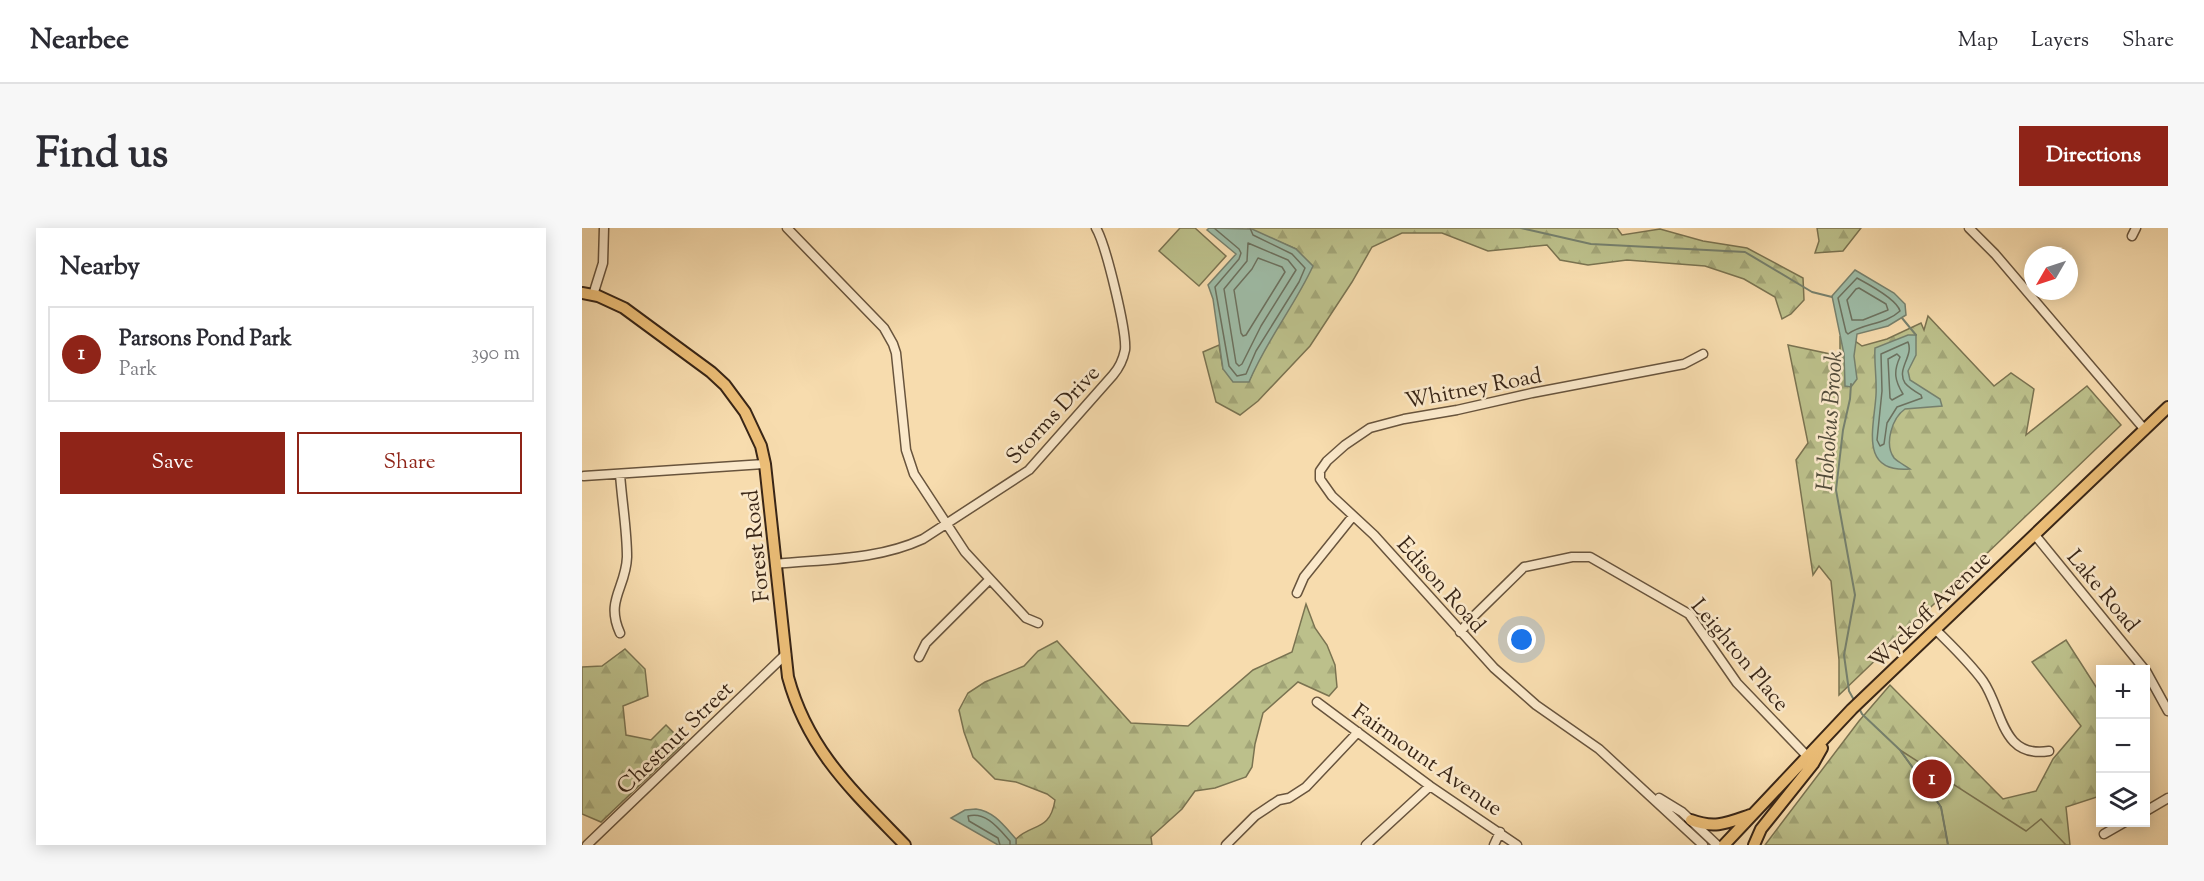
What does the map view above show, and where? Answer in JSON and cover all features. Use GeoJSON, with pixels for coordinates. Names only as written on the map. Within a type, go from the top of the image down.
{"type":"FeatureCollection","features":[{"type":"Feature","properties":{"kind":"main road","name":"Forest Road"},"geometry":{"type":"LineString","coordinates":[[588,294],[624,308],[711,372],[741,405],[753,428],[765,464],[792,690],[816,745],[840,776],[903,844]]}},
{"type":"Feature","properties":{"kind":"main road","name":"Wyckoff Avenue"},"geometry":{"type":"LineString","coordinates":[[1724,845],[1852,709],[2168,407]]}},
{"type":"Feature","properties":{"kind":"main road"},"geometry":{"type":"LineString","coordinates":[[1754,845],[1761,829],[1813,764],[1831,732]]}},
{"type":"Feature","properties":{"kind":"main road"},"geometry":{"type":"LineString","coordinates":[[1691,820],[1706,825],[1723,825],[1753,814]]}},
{"type":"Feature","properties":{"kind":"street"},"geometry":{"type":"LineString","coordinates":[[588,294],[603,263],[604,228]]}},
{"type":"Feature","properties":{"kind":"street"},"geometry":{"type":"LineString","coordinates":[[787,228],[890,336],[896,353],[908,460],[918,482],[965,552],[1026,618],[1038,623]]}},
{"type":"Feature","properties":{"kind":"street","name":"Storms Drive"},"geometry":{"type":"LineString","coordinates":[[776,564],[877,555],[894,551],[923,539],[1029,470],[1041,458],[1119,368],[1125,350],[1125,339],[1104,244],[1096,228]]}},
{"type":"Feature","properties":{"kind":"street"},"geometry":{"type":"LineString","coordinates":[[1969,228],[1995,254],[2145,430]]}},
{"type":"Feature","properties":{"kind":"street","name":"Whitney Road"},"geometry":{"type":"LineString","coordinates":[[1353,516],[1324,486],[1320,478],[1320,471],[1327,461],[1345,445],[1370,428],[1404,419],[1684,364],[1703,354]]}},
{"type":"Feature","properties":{"kind":"street"},"geometry":{"type":"LineString","coordinates":[[584,476],[765,464]]}},
{"type":"Feature","properties":{"kind":"street"},"geometry":{"type":"LineString","coordinates":[[620,474],[627,556],[625,575],[614,603],[615,622],[620,633]]}},
{"type":"Feature","properties":{"kind":"street"},"geometry":{"type":"LineString","coordinates":[[1297,593],[1304,577],[1353,516]]}},
{"type":"Feature","properties":{"kind":"street","name":"Edison Road"},"geometry":{"type":"LineString","coordinates":[[1353,516],[1374,535],[1494,668],[1536,705],[1599,749],[1703,845]]}},
{"type":"Feature","properties":{"kind":"street","name":"Lake Road"},"geometry":{"type":"LineString","coordinates":[[2035,534],[2141,665]]}},
{"type":"Feature","properties":{"kind":"street","name":"Leighton Place"},"geometry":{"type":"LineString","coordinates":[[1460,632],[1524,567],[1572,557],[1590,557],[1689,614],[1737,683],[1808,756]]}},
{"type":"Feature","properties":{"kind":"street"},"geometry":{"type":"LineString","coordinates":[[919,657],[926,643],[989,580]]}},
{"type":"Feature","properties":{"kind":"street"},"geometry":{"type":"LineString","coordinates":[[1936,630],[1980,677],[1988,689],[2002,726],[2012,740],[2027,750],[2049,751]]}},
{"type":"Feature","properties":{"kind":"street","name":"Chestnut Street"},"geometry":{"type":"LineString","coordinates":[[587,845],[786,654]]}},
{"type":"Feature","properties":{"kind":"street","name":"Lake Road"},"geometry":{"type":"LineString","coordinates":[[2150,679],[2168,711]]}},
{"type":"Feature","properties":{"kind":"street","name":"Fairmount Avenue"},"geometry":{"type":"LineString","coordinates":[[1317,702],[1430,786],[1517,845]]}},
{"type":"Feature","properties":{"kind":"street"},"geometry":{"type":"LineString","coordinates":[[1226,845],[1255,816],[1279,800],[1306,788],[1358,732]]}},
{"type":"Feature","properties":{"kind":"street"},"geometry":{"type":"LineString","coordinates":[[1366,845],[1430,786]]}},
{"type":"Feature","properties":{"kind":"street","name":"Edison Road"},"geometry":{"type":"LineString","coordinates":[[1643,789],[1683,812],[1717,845]]}},
{"type":"Feature","properties":{"kind":"street"},"geometry":{"type":"LineString","coordinates":[[2150,808],[2168,798]]}},
{"type":"Feature","properties":{"kind":"street"},"geometry":{"type":"LineString","coordinates":[[2104,834],[2116,827]]}},
{"type":"Feature","properties":{"kind":"street"},"geometry":{"type":"LineString","coordinates":[[1494,845],[1500,832]]}},
{"type":"Feature","properties":{"kind":"green space"},"geometry":{"type":"Polygon","coordinates":[[[1180,228],[1195,228],[1226,256],[1199,286],[1159,251],[1180,228]]]}},
{"type":"Feature","properties":{"kind":"green space"},"geometry":{"type":"Polygon","coordinates":[[[1247,228],[1617,228],[1622,235],[1660,229],[1703,241],[1747,248],[1803,278],[1804,300],[1791,314],[1782,319],[1775,297],[1744,279],[1705,266],[1627,260],[1588,265],[1560,260],[1547,245],[1488,251],[1442,233],[1402,233],[1372,247],[1310,346],[1258,401],[1240,415],[1216,402],[1203,352],[1219,345],[1223,369],[1249,381],[1273,333],[1296,249],[1247,228]]]}},
{"type":"Feature","properties":{"kind":"green space"},"geometry":{"type":"Polygon","coordinates":[[[1817,228],[1861,228],[1843,251],[1815,253],[1819,241],[1817,228]]]}},
{"type":"Feature","properties":{"kind":"green space"},"geometry":{"type":"Polygon","coordinates":[[[1928,316],[1994,386],[2011,373],[2034,389],[2026,435],[2087,386],[2121,425],[1839,695],[1839,660],[1831,581],[1819,566],[1813,575],[1796,460],[1808,443],[1788,345],[1840,356],[1840,337],[1855,341],[1862,346],[1887,339],[1921,323],[1924,330],[1928,316]]]}},
{"type":"Feature","properties":{"kind":"green space"},"geometry":{"type":"Polygon","coordinates":[[[1306,604],[1315,628],[1327,645],[1335,665],[1337,687],[1329,696],[1298,682],[1263,713],[1252,767],[1246,777],[1215,788],[1195,791],[1182,809],[1151,837],[1152,845],[1016,845],[1016,839],[1022,834],[1045,822],[1053,810],[1055,800],[1047,794],[1016,782],[995,779],[973,757],[959,710],[968,693],[985,682],[1024,666],[1038,651],[1057,641],[1131,723],[1188,726],[1253,670],[1292,652],[1306,604]]]}},
{"type":"Feature","properties":{"kind":"green space"},"geometry":{"type":"Polygon","coordinates":[[[2066,640],[2096,687],[2096,797],[2066,807],[2070,845],[1765,845],[1859,721],[1890,685],[2003,799],[2036,791],[2053,759],[2081,726],[2032,662],[2066,640]]]}},
{"type":"Feature","properties":{"kind":"green space"},"geometry":{"type":"Polygon","coordinates":[[[625,649],[645,669],[648,696],[623,706],[626,735],[651,740],[666,725],[684,743],[601,822],[582,814],[582,667],[602,666],[625,649]]]}},
{"type":"Feature","properties":{"kind":"green space"},"geometry":{"type":"Polygon","coordinates":[[[1900,750],[2026,831],[2041,819],[2066,845],[1948,845],[1941,807],[1900,750]]]}},
{"type":"Feature","properties":{"kind":"water"},"geometry":{"type":"Polygon","coordinates":[[[1209,228],[1252,229],[1296,249],[1313,266],[1249,382],[1233,382],[1223,369],[1213,299],[1208,285],[1236,254],[1207,230],[1209,228]]]}},
{"type":"Feature","properties":{"kind":"water"},"geometry":{"type":"Polygon","coordinates":[[[1855,270],[1894,293],[1905,304],[1906,315],[1888,326],[1857,334],[1854,356],[1857,379],[1851,387],[1845,386],[1844,354],[1832,296],[1855,270]]]}},
{"type":"Feature","properties":{"kind":"water"},"geometry":{"type":"Polygon","coordinates":[[[1908,335],[1916,335],[1916,355],[1908,371],[1910,380],[1940,399],[1942,406],[1905,409],[1896,418],[1891,432],[1891,452],[1894,458],[1910,469],[1894,468],[1883,464],[1876,456],[1872,434],[1876,389],[1875,348],[1908,335]]]}},
{"type":"Feature","properties":{"kind":"water"},"geometry":{"type":"Polygon","coordinates":[[[976,809],[999,820],[1016,839],[1016,845],[998,845],[951,818],[965,810],[976,809]]]}},
{"type":"Feature","properties":{"kind":"waterway","name":"Hohokus Brook"},"geometry":{"type":"LineString","coordinates":[[1521,228],[1591,244],[1745,252],[1812,292],[1832,297]]}},
{"type":"Feature","properties":{"kind":"waterway"},"geometry":{"type":"LineString","coordinates":[[1902,318],[1916,335]]}},
{"type":"Feature","properties":{"kind":"waterway","name":"Hohokus Brook"},"geometry":{"type":"LineString","coordinates":[[1851,384],[1836,490],[1855,595],[1844,655],[1849,691],[1854,700]]}},
{"type":"Feature","properties":{"kind":"waterway","name":"Hohokus Brook"},"geometry":{"type":"LineString","coordinates":[[1859,708],[1862,714],[1900,750],[1941,807],[1948,845]]}},
{"type":"Feature","properties":{"kind":"place","name":"Parsons Pond Park"},"geometry":{"type":"Point","coordinates":[1932,779]}}]}
